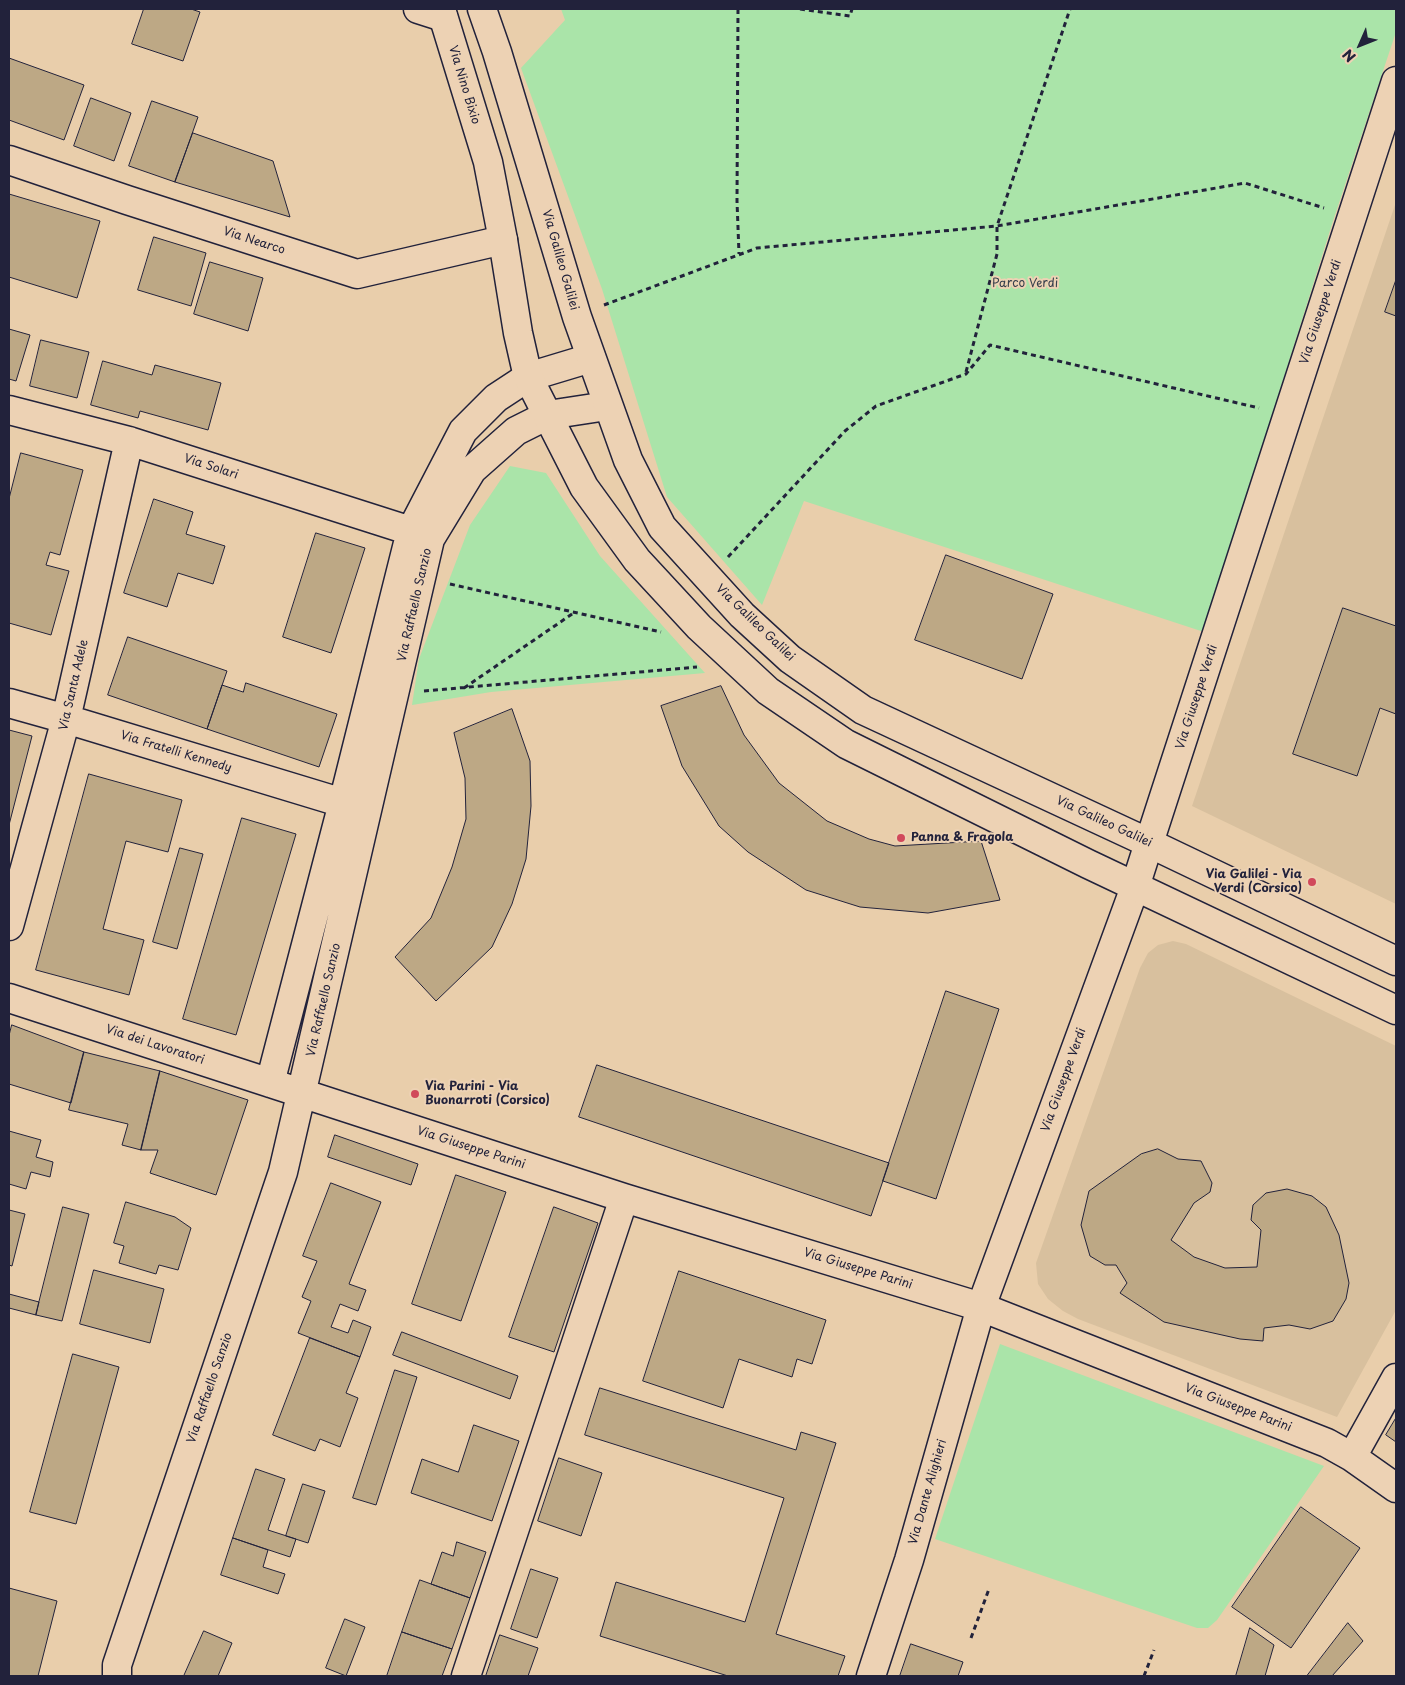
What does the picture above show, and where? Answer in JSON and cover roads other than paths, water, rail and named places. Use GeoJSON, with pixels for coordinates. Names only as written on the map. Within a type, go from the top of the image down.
{"type":"FeatureCollection","features":[{"type":"Feature","properties":{"kind":"street"},"geometry":{"type":"LineString","coordinates":[[418,9],[442,13]]}},
{"type":"Feature","properties":{"kind":"street","name":"Via Galileo Galilei"},"geometry":{"type":"LineString","coordinates":[[482,9],[497,52],[577,317],[628,460],[662,526],[742,615],[790,659],[863,710],[1149,843],[1396,961]]}},
{"type":"Feature","properties":{"kind":"street","name":"Via Nino Bixio"},"geometry":{"type":"LineString","coordinates":[[442,13],[488,162],[504,240]]}},
{"type":"Feature","properties":{"kind":"street","name":"Via Giuseppe Verdi"},"geometry":{"type":"LineString","coordinates":[[981,1307],[1135,887],[1396,81]]}},
{"type":"Feature","properties":{"kind":"street","name":"Via Nearco"},"geometry":{"type":"LineString","coordinates":[[9,160],[358,274],[504,240]]}},
{"type":"Feature","properties":{"kind":"street"},"geometry":{"type":"LineString","coordinates":[[504,240],[518,333],[528,377],[584,487],[631,553],[707,634],[768,691],[846,744],[1135,887],[1396,1010]]}},
{"type":"Feature","properties":{"kind":"street","name":"Via Raffaello Sanzio"},"geometry":{"type":"LineString","coordinates":[[270,1083],[411,531],[463,431],[496,398],[528,377],[591,358]]}},
{"type":"Feature","properties":{"kind":"street","name":"Via Raffaello Sanzio"},"geometry":{"type":"LineString","coordinates":[[117,1676],[117,1665],[283,1172],[430,539],[472,470],[516,431],[548,415],[608,406]]}},
{"type":"Feature","properties":{"kind":"street","name":"Via Solari"},"geometry":{"type":"LineString","coordinates":[[9,410],[129,441],[411,531]]}},
{"type":"Feature","properties":{"kind":"street","name":"Via Santa Adele"},"geometry":{"type":"LineString","coordinates":[[9,926],[66,719],[129,441]]}},
{"type":"Feature","properties":{"kind":"street","name":"Via Fratelli Kennedy"},"geometry":{"type":"LineString","coordinates":[[9,703],[343,803]]}},
{"type":"Feature","properties":{"kind":"street","name":"Via dei Lavoratori"},"geometry":{"type":"LineString","coordinates":[[9,998],[302,1093]]}},
{"type":"Feature","properties":{"kind":"street","name":"Via Giuseppe Parini"},"geometry":{"type":"LineString","coordinates":[[302,1093],[624,1198],[981,1307],[1327,1443],[1352,1457],[1396,1488]]}},
{"type":"Feature","properties":{"kind":"street"},"geometry":{"type":"LineString","coordinates":[[466,1676],[624,1198]]}},
{"type":"Feature","properties":{"kind":"street","name":"Via Dante Alighieri"},"geometry":{"type":"LineString","coordinates":[[871,1676],[909,1560],[981,1307]]}},
{"type":"Feature","properties":{"kind":"street"},"geometry":{"type":"LineString","coordinates":[[1352,1457],[1396,1378]]}},
{"type":"Feature","properties":{"kind":"place","name":"Panna & Fragola"},"geometry":{"type":"Point","coordinates":[901,838]}},
{"type":"Feature","properties":{"kind":"place","name":"Via Galilei - Via Verdi (Corsico)"},"geometry":{"type":"Point","coordinates":[1312,882]}},
{"type":"Feature","properties":{"kind":"place","name":"Via Parini - Via Buonarroti (Corsico)"},"geometry":{"type":"Point","coordinates":[415,1094]}},
{"type":"Feature","properties":{"kind":"park label","name":"Parco Verdi"},"geometry":{"type":"Point","coordinates":[1025,284]}}]}
